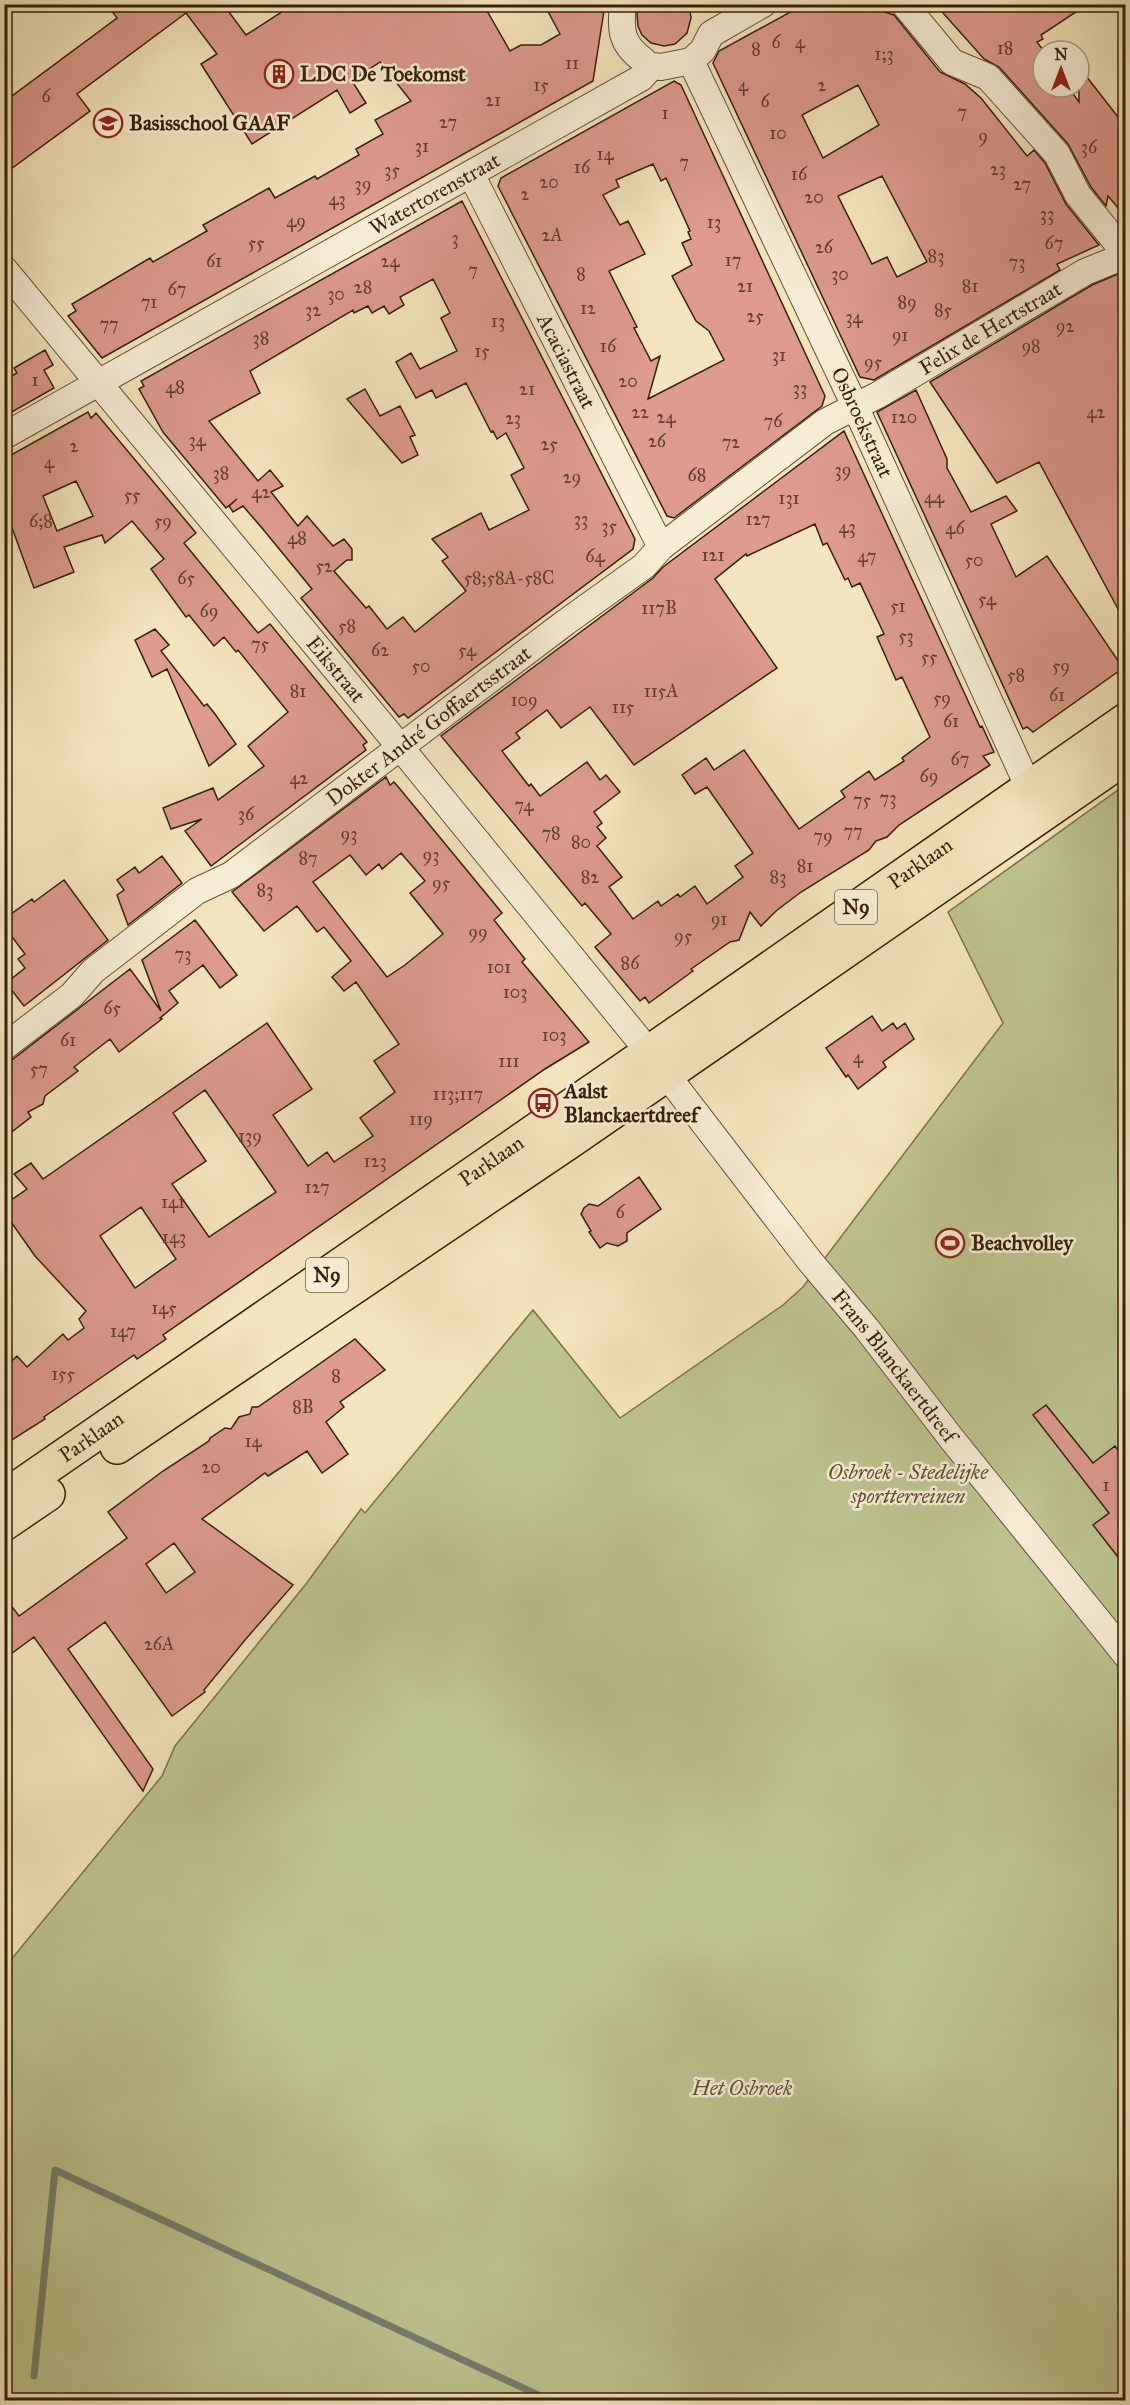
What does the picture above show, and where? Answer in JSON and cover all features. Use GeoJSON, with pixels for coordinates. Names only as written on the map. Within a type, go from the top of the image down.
{"type":"FeatureCollection","features":[{"type":"Feature","properties":{"kind":"main road","name":"Parklaan"},"geometry":{"type":"LineString","coordinates":[[4,1524],[572,1140],[657,1064],[1028,786],[1125,720]]}},
{"type":"Feature","properties":{"kind":"main road","name":"Parklaan"},"geometry":{"type":"LineString","coordinates":[[4,1497],[1125,757]]}},
{"type":"Feature","properties":{"kind":"street"},"geometry":{"type":"LineString","coordinates":[[623,4],[621,33],[635,54],[643,60]]}},
{"type":"Feature","properties":{"kind":"street"},"geometry":{"type":"LineString","coordinates":[[691,61],[703,50],[711,34],[764,4]]}},
{"type":"Feature","properties":{"kind":"street"},"geometry":{"type":"LineString","coordinates":[[904,4],[952,62],[988,77],[1057,154],[1078,195],[1125,253]]}},
{"type":"Feature","properties":{"kind":"street","name":"Watertorenstraat"},"geometry":{"type":"LineString","coordinates":[[4,436],[640,78],[652,66],[661,67],[691,61]]}},
{"type":"Feature","properties":{"kind":"street","name":"Osbroekstraat"},"geometry":{"type":"LineString","coordinates":[[691,61],[855,406],[1028,786]]}},
{"type":"Feature","properties":{"kind":"street","name":"Acaciastraat"},"geometry":{"type":"LineString","coordinates":[[471,174],[661,547]]}},
{"type":"Feature","properties":{"kind":"street","name":"Felix de Hertstraat"},"geometry":{"type":"LineString","coordinates":[[855,406],[1085,272],[1125,253]]}},
{"type":"Feature","properties":{"kind":"street","name":"Eikstraat"},"geometry":{"type":"LineString","coordinates":[[4,268],[401,748],[657,1064]]}},
{"type":"Feature","properties":{"kind":"street","name":"Dokter André Goffaertsstraat"},"geometry":{"type":"LineString","coordinates":[[4,1047],[72,995],[93,971],[197,891],[231,876],[566,622],[644,566],[661,547],[825,422],[855,406]]}},
{"type":"Feature","properties":{"kind":"street","name":"Frans Blanckaertdreef"},"geometry":{"type":"LineString","coordinates":[[657,1064],[809,1260],[867,1329],[1125,1655]]}},
{"type":"Feature","properties":{"kind":"green space"},"geometry":{"type":"Polygon","coordinates":[[[1125,785],[1125,2400],[5,2400],[5,1967],[162,1776],[175,1746],[306,1584],[361,1509],[365,1513],[533,1310],[620,1418],[783,1305],[803,1287],[1003,1023],[948,912],[1125,785]]]}},
{"type":"Feature","properties":{"kind":"building"},"geometry":{"type":"Polygon","coordinates":[[[107,4],[223,4],[246,35],[294,4],[483,4],[510,51],[521,45],[541,45],[560,34],[544,4],[605,4],[593,81],[102,358],[68,316],[76,311],[72,304],[150,258],[153,262],[207,231],[203,225],[269,188],[275,198],[315,176],[317,179],[359,155],[356,149],[383,134],[375,120],[411,101],[380,62],[352,81],[366,103],[350,113],[337,90],[252,144],[201,64],[217,54],[186,13],[77,94],[90,111],[4,174],[4,102],[117,18],[107,4]]]}},
{"type":"Feature","properties":{"kind":"building"},"geometry":{"type":"Polygon","coordinates":[[[640,4],[689,4],[691,18],[687,33],[675,44],[664,46],[651,43],[642,35],[638,26],[637,14],[640,4]]]}},
{"type":"Feature","properties":{"kind":"building"},"geometry":{"type":"Polygon","coordinates":[[[799,4],[860,4],[894,15],[940,72],[965,84],[981,98],[1027,156],[1034,150],[1045,163],[1066,204],[1099,245],[1057,264],[1060,270],[874,380],[860,377],[713,63],[719,51],[796,9],[799,4]],[[858,85],[802,115],[823,158],[879,125],[858,85]],[[882,176],[838,196],[872,264],[887,257],[897,277],[927,262],[882,176]]]}},
{"type":"Feature","properties":{"kind":"building"},"geometry":{"type":"Polygon","coordinates":[[[935,4],[1037,4],[1042,10],[1051,4],[1088,4],[1041,35],[1043,39],[1031,39],[1031,99],[1077,99],[1079,102],[1079,99],[1091,99],[1091,82],[1118,117],[1125,130],[1125,216],[1108,196],[1106,206],[1091,187],[1068,144],[999,67],[984,59],[935,4]]]}},
{"type":"Feature","properties":{"kind":"building"},"geometry":{"type":"Polygon","coordinates":[[[674,81],[681,85],[825,396],[822,406],[674,518],[667,516],[498,186],[501,178],[674,81]],[[653,164],[616,180],[619,187],[603,195],[620,225],[628,221],[645,254],[609,271],[651,361],[660,356],[648,399],[724,360],[709,331],[696,321],[672,276],[692,265],[682,243],[691,239],[688,232],[690,231],[666,178],[661,181],[653,164]]]}},
{"type":"Feature","properties":{"kind":"building"},"geometry":{"type":"Polygon","coordinates":[[[462,201],[635,539],[633,549],[408,718],[404,714],[399,717],[301,598],[312,589],[262,528],[243,506],[233,512],[229,506],[237,499],[226,508],[163,432],[139,389],[144,386],[141,381],[462,201]],[[433,279],[400,297],[404,305],[389,314],[384,306],[372,313],[368,306],[354,313],[353,310],[250,371],[260,393],[209,421],[258,481],[270,470],[283,486],[271,492],[298,526],[307,516],[333,546],[344,539],[352,549],[352,560],[347,560],[334,571],[366,608],[369,606],[387,629],[403,617],[415,632],[466,591],[442,561],[448,557],[432,539],[481,513],[489,530],[529,510],[511,475],[524,468],[506,433],[497,439],[493,431],[491,432],[466,383],[436,398],[432,390],[416,398],[396,362],[411,353],[420,369],[457,351],[441,318],[450,313],[433,279]]]}},
{"type":"Feature","properties":{"kind":"building"},"geometry":{"type":"Polygon","coordinates":[[[1125,271],[1125,564],[1118,568],[1125,582],[1125,622],[1039,462],[997,483],[930,382],[1092,285],[1125,271]]]}},
{"type":"Feature","properties":{"kind":"building"},"geometry":{"type":"Polygon","coordinates":[[[45,350],[53,365],[44,370],[54,388],[10,413],[4,403],[4,380],[17,373],[14,368],[45,350]]]}},
{"type":"Feature","properties":{"kind":"building"},"geometry":{"type":"Polygon","coordinates":[[[365,389],[380,416],[400,406],[415,435],[410,437],[418,455],[402,463],[347,399],[365,389]]]}},
{"type":"Feature","properties":{"kind":"building"},"geometry":{"type":"Polygon","coordinates":[[[916,390],[947,459],[947,468],[971,512],[1006,496],[1017,511],[991,524],[1016,577],[1047,556],[1123,668],[1033,732],[1027,727],[1023,729],[877,412],[916,390]]]}},
{"type":"Feature","properties":{"kind":"building"},"geometry":{"type":"Polygon","coordinates":[[[88,412],[91,418],[96,413],[196,533],[184,543],[258,633],[270,624],[367,742],[363,745],[366,750],[211,866],[185,831],[202,819],[171,829],[163,808],[213,788],[218,800],[264,766],[248,746],[288,712],[238,650],[236,652],[224,637],[214,646],[189,615],[186,617],[151,569],[164,559],[132,521],[105,543],[102,535],[64,547],[74,572],[34,588],[11,525],[4,528],[4,459],[88,412]],[[76,481],[43,496],[57,531],[93,516],[76,481]]]}},
{"type":"Feature","properties":{"kind":"building"},"geometry":{"type":"Polygon","coordinates":[[[844,431],[980,727],[982,726],[994,752],[983,756],[990,765],[899,825],[887,837],[876,841],[869,850],[801,892],[761,926],[750,912],[739,940],[730,942],[691,969],[693,971],[649,1003],[645,997],[640,1001],[595,947],[611,934],[585,903],[582,906],[441,736],[653,578],[663,567],[844,431]],[[815,524],[747,556],[746,554],[715,579],[777,668],[634,765],[590,707],[561,728],[547,710],[516,733],[520,738],[502,751],[529,786],[531,784],[540,796],[587,762],[600,780],[606,775],[620,792],[594,812],[602,823],[597,827],[606,838],[597,846],[622,877],[609,887],[633,919],[658,901],[661,906],[678,894],[680,897],[695,886],[707,904],[743,877],[735,866],[753,853],[707,787],[695,794],[682,775],[706,758],[714,770],[744,750],[799,829],[845,797],[841,791],[869,771],[875,780],[904,761],[902,758],[930,737],[902,677],[896,680],[877,637],[884,634],[860,583],[852,587],[848,578],[845,580],[827,543],[823,545],[815,524]]]}},
{"type":"Feature","properties":{"kind":"building"},"geometry":{"type":"Polygon","coordinates":[[[155,629],[169,645],[161,651],[204,706],[207,704],[236,744],[209,766],[167,669],[152,677],[135,640],[155,629]]]}},
{"type":"Feature","properties":{"kind":"building"},"geometry":{"type":"Polygon","coordinates":[[[386,777],[390,785],[394,782],[400,789],[502,913],[494,920],[525,959],[522,962],[589,1042],[545,1069],[163,1335],[166,1339],[137,1359],[134,1355],[44,1417],[45,1419],[4,1445],[4,1368],[17,1356],[27,1367],[63,1334],[68,1340],[84,1328],[79,1319],[86,1311],[35,1256],[4,1212],[4,1205],[27,1189],[14,1174],[31,1163],[43,1179],[267,1023],[312,1089],[273,1115],[308,1166],[327,1152],[334,1162],[373,1136],[360,1118],[395,1092],[374,1061],[399,1044],[356,982],[344,991],[332,977],[351,961],[324,927],[317,932],[297,906],[264,931],[232,892],[386,777]],[[401,853],[382,869],[379,864],[366,875],[350,855],[313,882],[387,977],[443,934],[410,893],[425,881],[401,853]],[[205,1090],[173,1113],[206,1161],[172,1184],[209,1237],[276,1192],[205,1090]],[[141,1207],[100,1236],[135,1288],[176,1259],[141,1207]]]}},
{"type":"Feature","properties":{"kind":"building"},"geometry":{"type":"Polygon","coordinates":[[[162,856],[182,883],[128,925],[117,895],[124,890],[117,880],[135,867],[139,873],[162,856]]]}},
{"type":"Feature","properties":{"kind":"building"},"geometry":{"type":"Polygon","coordinates":[[[64,880],[108,940],[24,1006],[6,983],[25,968],[18,959],[25,954],[4,926],[4,919],[32,899],[34,902],[64,880]]]}},
{"type":"Feature","properties":{"kind":"building"},"geometry":{"type":"Polygon","coordinates":[[[195,920],[237,975],[220,988],[203,965],[169,991],[178,1003],[160,1018],[162,1019],[119,1052],[110,1039],[74,1067],[78,1071],[45,1096],[43,1104],[28,1112],[31,1117],[4,1138],[4,1063],[13,1059],[130,969],[161,1011],[142,960],[195,920]]]}},
{"type":"Feature","properties":{"kind":"building"},"geometry":{"type":"Polygon","coordinates":[[[872,1016],[882,1031],[893,1023],[897,1029],[905,1023],[914,1039],[883,1062],[886,1067],[858,1089],[848,1075],[846,1077],[826,1048],[872,1016]]]}},
{"type":"Feature","properties":{"kind":"building"},"geometry":{"type":"Polygon","coordinates":[[[639,1177],[661,1209],[627,1233],[627,1241],[618,1246],[607,1243],[600,1248],[581,1214],[584,1208],[589,1204],[598,1206],[639,1177]]]}},
{"type":"Feature","properties":{"kind":"building"},"geometry":{"type":"Polygon","coordinates":[[[355,1339],[385,1370],[340,1402],[344,1407],[326,1422],[348,1454],[322,1473],[307,1451],[268,1476],[265,1473],[202,1519],[293,1585],[245,1640],[204,1690],[205,1692],[172,1716],[105,1622],[68,1649],[153,1769],[143,1791],[34,1637],[4,1659],[4,1596],[19,1616],[127,1538],[108,1512],[163,1471],[209,1441],[210,1438],[225,1428],[231,1429],[239,1417],[250,1414],[252,1407],[258,1407],[355,1339]],[[174,1543],[146,1564],[166,1593],[195,1572],[174,1543]]]}},
{"type":"Feature","properties":{"kind":"building"},"geometry":{"type":"Polygon","coordinates":[[[1046,1405],[1093,1463],[1115,1446],[1125,1460],[1125,1566],[1093,1525],[1109,1513],[1033,1415],[1046,1405]]]}},
{"type":"Feature","properties":{"kind":"waterway"},"geometry":{"type":"LineString","coordinates":[[34,2376],[55,2170],[549,2400]]}},
{"type":"Feature","properties":{"kind":"place","name":"LDC De Toekomst"},"geometry":{"type":"Point","coordinates":[279,74]}},
{"type":"Feature","properties":{"kind":"place","name":"Basisschool GAAF"},"geometry":{"type":"Point","coordinates":[108,123]}},
{"type":"Feature","properties":{"kind":"place","name":"Aalst Blanckaertdreef"},"geometry":{"type":"Point","coordinates":[543,1103]}},
{"type":"Feature","properties":{"kind":"place","name":"Beachvolley"},"geometry":{"type":"Point","coordinates":[950,1243]}},
{"type":"Feature","properties":{"kind":"park label","name":"Osbroek - Stedelijke sportterreinen"},"geometry":{"type":"Point","coordinates":[908,1484]}},
{"type":"Feature","properties":{"kind":"park label","name":"Het Osbroek"},"geometry":{"type":"Point","coordinates":[742,2088]}}]}
